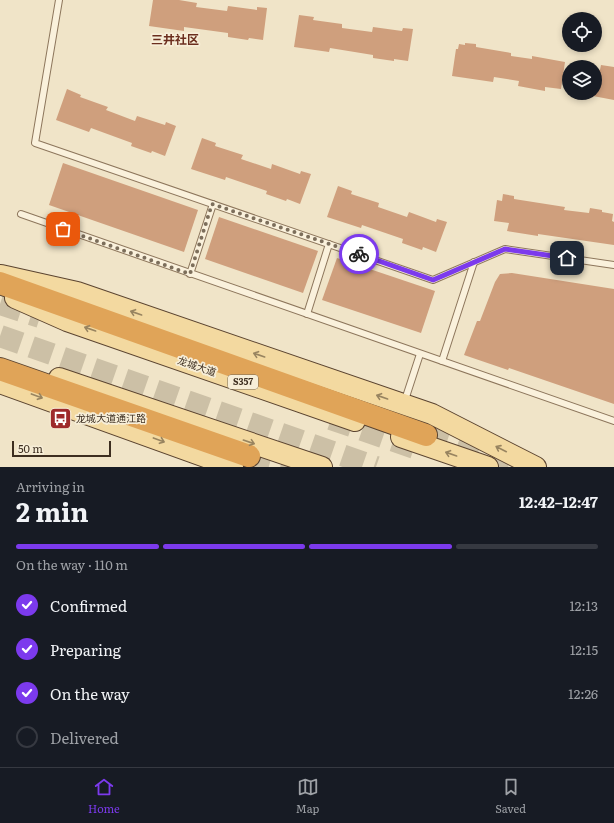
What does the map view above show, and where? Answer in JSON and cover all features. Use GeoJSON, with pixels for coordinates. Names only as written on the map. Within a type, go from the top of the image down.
{"type":"FeatureCollection","features":[{"type":"Feature","properties":{"kind":"highway"},"geometry":{"type":"LineString","coordinates":[[0,283],[426,435]]}},
{"type":"Feature","properties":{"kind":"highway"},"geometry":{"type":"LineString","coordinates":[[0,369],[241,461]]}},
{"type":"Feature","properties":{"kind":"main road"},"geometry":{"type":"LineString","coordinates":[[0,275],[77,292],[432,414],[536,467]]}},
{"type":"Feature","properties":{"kind":"main road","name":"龙城大道"},"geometry":{"type":"LineString","coordinates":[[0,290],[67,321],[488,467]]}},
{"type":"Feature","properties":{"kind":"main road"},"geometry":{"type":"LineString","coordinates":[[0,359],[322,467]]}},
{"type":"Feature","properties":{"kind":"main road"},"geometry":{"type":"LineString","coordinates":[[0,383],[241,461]]}},
{"type":"Feature","properties":{"kind":"lane"},"geometry":{"type":"LineString","coordinates":[[59,0],[35,143],[433,280],[505,249],[614,265]]}},
{"type":"Feature","properties":{"kind":"lane"},"geometry":{"type":"LineString","coordinates":[[190,274],[212,204]]}},
{"type":"Feature","properties":{"kind":"lane"},"geometry":{"type":"LineString","coordinates":[[21,214],[614,421]]}},
{"type":"Feature","properties":{"kind":"lane"},"geometry":{"type":"LineString","coordinates":[[307,314],[329,244]]}},
{"type":"Feature","properties":{"kind":"lane"},"geometry":{"type":"LineString","coordinates":[[442,361],[474,262]]}},
{"type":"Feature","properties":{"kind":"lane"},"geometry":{"type":"LineString","coordinates":[[404,404],[420,354]]}},
{"type":"Feature","properties":{"kind":"building"},"geometry":{"type":"Polygon","coordinates":[[[153,0],[179,0],[197,3],[196,7],[227,11],[228,6],[257,10],[257,7],[267,8],[263,40],[249,38],[248,40],[228,37],[228,33],[184,27],[184,31],[149,26],[153,0]]]}},
{"type":"Feature","properties":{"kind":"building"},"geometry":{"type":"Polygon","coordinates":[[[299,15],[314,17],[313,20],[342,24],[342,28],[372,32],[373,27],[402,31],[403,28],[413,29],[408,61],[373,58],[373,55],[330,48],[329,52],[294,47],[299,15]]]}},
{"type":"Feature","properties":{"kind":"building"},"geometry":{"type":"Polygon","coordinates":[[[465,43],[476,44],[476,47],[511,53],[511,56],[532,59],[532,56],[562,61],[561,89],[545,87],[545,91],[518,86],[519,81],[494,77],[493,82],[452,76],[456,49],[458,49],[459,44],[465,45],[465,43]]]}},
{"type":"Feature","properties":{"kind":"building"},"geometry":{"type":"Polygon","coordinates":[[[602,65],[614,67],[614,100],[602,98],[602,65]]]}},
{"type":"Feature","properties":{"kind":"building"},"geometry":{"type":"Polygon","coordinates":[[[67,89],[81,95],[80,97],[108,107],[106,110],[135,121],[137,116],[165,125],[166,122],[176,126],[165,156],[131,146],[132,143],[91,128],[89,132],[56,120],[67,89]]]}},
{"type":"Feature","properties":{"kind":"building"},"geometry":{"type":"Polygon","coordinates":[[[202,138],[216,143],[215,146],[243,155],[241,159],[271,169],[272,164],[300,174],[301,171],[311,174],[300,204],[266,194],[267,191],[226,177],[225,180],[191,169],[202,138]]]}},
{"type":"Feature","properties":{"kind":"building"},"geometry":{"type":"Polygon","coordinates":[[[63,163],[198,210],[184,252],[49,205],[63,163]]]}},
{"type":"Feature","properties":{"kind":"building"},"geometry":{"type":"Polygon","coordinates":[[[338,186],[352,191],[351,194],[379,203],[378,207],[407,217],[409,212],[436,222],[437,219],[447,222],[436,252],[423,247],[422,250],[402,243],[403,239],[362,225],[361,228],[327,217],[338,186]]]}},
{"type":"Feature","properties":{"kind":"building"},"geometry":{"type":"Polygon","coordinates":[[[503,194],[514,196],[514,199],[565,207],[564,210],[589,213],[590,208],[613,214],[612,221],[614,222],[614,245],[507,231],[509,223],[494,221],[497,200],[502,201],[503,194]]]}},
{"type":"Feature","properties":{"kind":"building"},"geometry":{"type":"Polygon","coordinates":[[[219,217],[318,251],[303,293],[205,259],[219,217]]]}},
{"type":"Feature","properties":{"kind":"building"},"geometry":{"type":"Polygon","coordinates":[[[337,258],[435,291],[421,333],[322,300],[337,258]]]}},
{"type":"Feature","properties":{"kind":"building"},"geometry":{"type":"Polygon","coordinates":[[[512,273],[614,289],[614,404],[509,368],[508,370],[464,355],[477,321],[480,321],[495,282],[500,274],[512,273]]]}},
{"type":"Feature","properties":{"kind":"tunnel"},"geometry":{"type":"LineString","coordinates":[[0,304],[40,317]]}},
{"type":"Feature","properties":{"kind":"tunnel"},"geometry":{"type":"LineString","coordinates":[[0,336],[376,467]]}},
{"type":"Feature","properties":{"kind":"tunnel"},"geometry":{"type":"LineString","coordinates":[[331,419],[420,450]]}},
{"type":"Feature","properties":{"kind":"tunnel"},"geometry":{"type":"LineString","coordinates":[[426,435],[523,467]]}},
{"type":"Feature","properties":{"kind":"tunnel"},"geometry":{"type":"LineString","coordinates":[[249,456],[287,467]]}},
{"type":"Feature","properties":{"kind":"way so far"},"geometry":{"type":"LineString","coordinates":[[63,229],[190,274],[212,204],[359,254]]}},
{"type":"Feature","properties":{"kind":"place","name":"龙城大道通江路"},"geometry":{"type":"Point","coordinates":[61,418]}},
{"type":"Feature","properties":{"kind":"district","name":"三井社区"},"geometry":{"type":"Point","coordinates":[175,40]}},
{"type":"Feature","properties":{"kind":"route"},"geometry":{"type":"LineString","coordinates":[[359,254],[433,280],[505,249],[567,258]]}}]}
